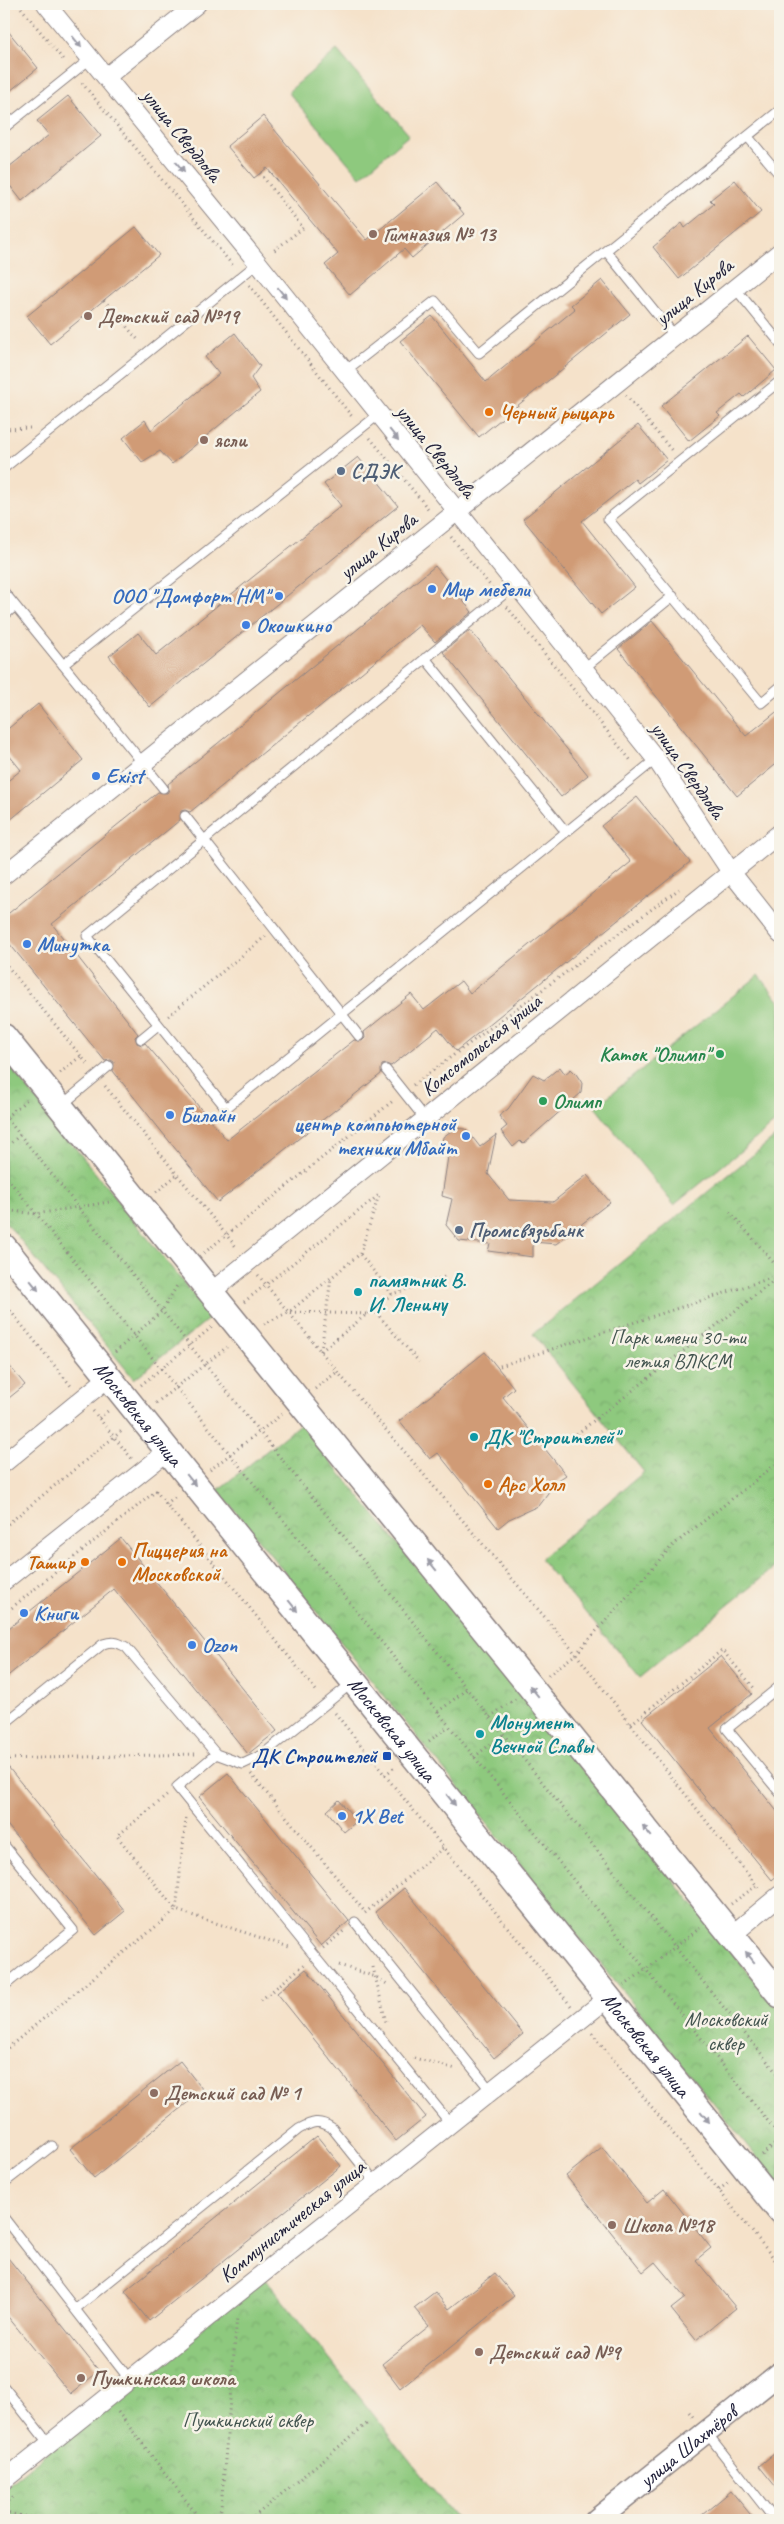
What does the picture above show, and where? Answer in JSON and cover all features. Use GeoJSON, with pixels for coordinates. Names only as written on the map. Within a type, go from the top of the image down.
{"type":"FeatureCollection","features":[{"type":"Feature","properties":{"kind":"main road"},"geometry":{"type":"LineString","coordinates":[[4,1037],[780,1995]]}},
{"type":"Feature","properties":{"kind":"main road","name":"Московская улица"},"geometry":{"type":"LineString","coordinates":[[4,1247],[609,1996],[780,2211]]}},
{"type":"Feature","properties":{"kind":"street","name":"улица Свердлова"},"geometry":{"type":"LineString","coordinates":[[46,4],[258,263],[378,415],[656,759],[731,872],[780,934]]}},
{"type":"Feature","properties":{"kind":"street"},"geometry":{"type":"LineString","coordinates":[[106,77],[197,4]]}},
{"type":"Feature","properties":{"kind":"street","name":"улица Кирова"},"geometry":{"type":"LineString","coordinates":[[4,875],[780,252]]}},
{"type":"Feature","properties":{"kind":"street","name":"Комсомольская улица"},"geometry":{"type":"LineString","coordinates":[[211,1292],[780,833]]}},
{"type":"Feature","properties":{"kind":"street"},"geometry":{"type":"LineString","coordinates":[[4,1463],[104,1371]]}},
{"type":"Feature","properties":{"kind":"street"},"geometry":{"type":"LineString","coordinates":[[4,1581],[168,1451]]}},
{"type":"Feature","properties":{"kind":"street"},"geometry":{"type":"LineString","coordinates":[[732,1935],[775,1899]]}},
{"type":"Feature","properties":{"kind":"street","name":"Коммунистическая улица"},"geometry":{"type":"LineString","coordinates":[[4,2480],[609,1996]]}},
{"type":"Feature","properties":{"kind":"street","name":"улица Шахтёров"},"geometry":{"type":"LineString","coordinates":[[596,2520],[780,2373]]}},
{"type":"Feature","properties":{"kind":"lane"},"geometry":{"type":"LineString","coordinates":[[4,128],[90,59]]}},
{"type":"Feature","properties":{"kind":"lane"},"geometry":{"type":"LineString","coordinates":[[344,372],[435,301],[479,353],[780,110]]}},
{"type":"Feature","properties":{"kind":"lane"},"geometry":{"type":"LineString","coordinates":[[748,137],[780,175]]}},
{"type":"Feature","properties":{"kind":"lane"},"geometry":{"type":"LineString","coordinates":[[606,251],[675,336]]}},
{"type":"Feature","properties":{"kind":"lane"},"geometry":{"type":"LineString","coordinates":[[4,468],[258,263]]}},
{"type":"Feature","properties":{"kind":"lane"},"geometry":{"type":"LineString","coordinates":[[735,288],[780,343]]}},
{"type":"Feature","properties":{"kind":"lane"},"geometry":{"type":"LineString","coordinates":[[780,381],[608,519],[761,703],[780,687]]}},
{"type":"Feature","properties":{"kind":"lane"},"geometry":{"type":"LineString","coordinates":[[63,665],[378,415]]}},
{"type":"Feature","properties":{"kind":"lane"},"geometry":{"type":"LineString","coordinates":[[515,584],[87,936],[158,1025],[226,1108],[656,759]]}},
{"type":"Feature","properties":{"kind":"lane"},"geometry":{"type":"LineString","coordinates":[[4,592],[163,788]]}},
{"type":"Feature","properties":{"kind":"lane"},"geometry":{"type":"LineString","coordinates":[[583,668],[673,596]]}},
{"type":"Feature","properties":{"kind":"lane"},"geometry":{"type":"LineString","coordinates":[[4,616],[16,606]]}},
{"type":"Feature","properties":{"kind":"lane"},"geometry":{"type":"LineString","coordinates":[[425,658],[566,832]]}},
{"type":"Feature","properties":{"kind":"lane"},"geometry":{"type":"LineString","coordinates":[[185,816],[358,1036]]}},
{"type":"Feature","properties":{"kind":"lane"},"geometry":{"type":"LineString","coordinates":[[141,1039],[158,1025]]}},
{"type":"Feature","properties":{"kind":"lane"},"geometry":{"type":"LineString","coordinates":[[60,1106],[109,1066]]}},
{"type":"Feature","properties":{"kind":"lane"},"geometry":{"type":"LineString","coordinates":[[386,1070],[425,1119]]}},
{"type":"Feature","properties":{"kind":"lane"},"geometry":{"type":"LineString","coordinates":[[4,1724],[103,1644],[117,1642],[126,1647],[216,1754],[243,1764],[262,1756],[354,1682]]}},
{"type":"Feature","properties":{"kind":"lane"},"geometry":{"type":"LineString","coordinates":[[780,1686],[727,1729],[780,1793]]}},
{"type":"Feature","properties":{"kind":"lane"},"geometry":{"type":"LineString","coordinates":[[216,1754],[177,1787],[450,2123]]}},
{"type":"Feature","properties":{"kind":"lane"},"geometry":{"type":"LineString","coordinates":[[4,1845],[73,1930],[4,1986]]}},
{"type":"Feature","properties":{"kind":"lane"},"geometry":{"type":"LineString","coordinates":[[355,1922],[491,2091]]}},
{"type":"Feature","properties":{"kind":"lane"},"geometry":{"type":"LineString","coordinates":[[75,2310],[298,2129],[308,2123],[316,2121],[332,2128],[376,2183]]}},
{"type":"Feature","properties":{"kind":"lane"},"geometry":{"type":"LineString","coordinates":[[4,2183],[52,2146]]}},
{"type":"Feature","properties":{"kind":"lane"},"geometry":{"type":"LineString","coordinates":[[4,2218],[130,2380]]}},
{"type":"Feature","properties":{"kind":"lane"},"geometry":{"type":"LineString","coordinates":[[4,2387],[49,2444]]}},
{"type":"Feature","properties":{"kind":"lane"},"geometry":{"type":"LineString","coordinates":[[706,2432],[775,2520]]}},
{"type":"Feature","properties":{"kind":"path"},"geometry":{"type":"LineString","coordinates":[[18,4],[242,276],[361,428],[640,772]]}},
{"type":"Feature","properties":{"kind":"path"},"geometry":{"type":"LineString","coordinates":[[258,263],[303,228],[260,173]]}},
{"type":"Feature","properties":{"kind":"path"},"geometry":{"type":"LineString","coordinates":[[104,300],[148,352]]}},
{"type":"Feature","properties":{"kind":"path"},"geometry":{"type":"LineString","coordinates":[[616,383],[680,462]]}},
{"type":"Feature","properties":{"kind":"path"},"geometry":{"type":"LineString","coordinates":[[4,429],[53,428]]}},
{"type":"Feature","properties":{"kind":"path"},"geometry":{"type":"LineString","coordinates":[[64,1393],[104,1371],[135,1336],[162,1311],[189,1265],[404,1092],[682,887]]}},
{"type":"Feature","properties":{"kind":"path"},"geometry":{"type":"LineString","coordinates":[[158,1025],[274,929]]}},
{"type":"Feature","properties":{"kind":"path"},"geometry":{"type":"LineString","coordinates":[[4,962],[337,1372],[576,1654],[756,1886],[775,1899]]}},
{"type":"Feature","properties":{"kind":"path"},"geometry":{"type":"LineString","coordinates":[[4,1115],[780,2077]]}},
{"type":"Feature","properties":{"kind":"path"},"geometry":{"type":"LineString","coordinates":[[4,1150],[20,1135]]}},
{"type":"Feature","properties":{"kind":"path"},"geometry":{"type":"LineString","coordinates":[[4,1174],[780,2136]]}},
{"type":"Feature","properties":{"kind":"path"},"geometry":{"type":"LineString","coordinates":[[4,1210],[36,1214],[152,1195],[177,1175]]}},
{"type":"Feature","properties":{"kind":"path"},"geometry":{"type":"LineString","coordinates":[[289,1312],[360,1254],[379,1194]]}},
{"type":"Feature","properties":{"kind":"path"},"geometry":{"type":"LineString","coordinates":[[730,1212],[780,1270]]}},
{"type":"Feature","properties":{"kind":"path"},"geometry":{"type":"LineString","coordinates":[[360,1254],[392,1294]]}},
{"type":"Feature","properties":{"kind":"path"},"geometry":{"type":"LineString","coordinates":[[500,1366],[780,1275]]}},
{"type":"Feature","properties":{"kind":"path"},"geometry":{"type":"LineString","coordinates":[[565,1443],[780,1275]]}},
{"type":"Feature","properties":{"kind":"path"},"geometry":{"type":"LineString","coordinates":[[321,1351],[392,1294],[448,1276]]}},
{"type":"Feature","properties":{"kind":"path"},"geometry":{"type":"LineString","coordinates":[[321,1351],[331,1278]]}},
{"type":"Feature","properties":{"kind":"path"},"geometry":{"type":"LineString","coordinates":[[373,1309],[419,1362]]}},
{"type":"Feature","properties":{"kind":"path"},"geometry":{"type":"LineString","coordinates":[[289,1312],[366,1314]]}},
{"type":"Feature","properties":{"kind":"path"},"geometry":{"type":"LineString","coordinates":[[166,1504],[337,1372]]}},
{"type":"Feature","properties":{"kind":"path"},"geometry":{"type":"LineString","coordinates":[[490,1717],[576,1654],[672,1546],[780,1461]]}},
{"type":"Feature","properties":{"kind":"path"},"geometry":{"type":"LineString","coordinates":[[4,1614],[156,1491],[780,2266]]}},
{"type":"Feature","properties":{"kind":"path"},"geometry":{"type":"LineString","coordinates":[[631,1724],[722,1650],[763,1700]]}},
{"type":"Feature","properties":{"kind":"path"},"geometry":{"type":"LineString","coordinates":[[438,1712],[467,1689]]}},
{"type":"Feature","properties":{"kind":"path"},"geometry":{"type":"LineString","coordinates":[[474,1757],[504,1734]]}},
{"type":"Feature","properties":{"kind":"path"},"geometry":{"type":"LineString","coordinates":[[4,1759],[216,1754]]}},
{"type":"Feature","properties":{"kind":"path"},"geometry":{"type":"LineString","coordinates":[[243,1764],[366,1912]]}},
{"type":"Feature","properties":{"kind":"path"},"geometry":{"type":"LineString","coordinates":[[177,1787],[117,1836],[176,1910],[314,1956],[376,1978],[391,1986]]}},
{"type":"Feature","properties":{"kind":"path"},"geometry":{"type":"LineString","coordinates":[[4,2045],[5,2050],[176,1910],[188,1800]]}},
{"type":"Feature","properties":{"kind":"path"},"geometry":{"type":"LineString","coordinates":[[609,1996],[756,1886]]}},
{"type":"Feature","properties":{"kind":"path"},"geometry":{"type":"LineString","coordinates":[[366,1936],[393,2053],[479,2075]]}},
{"type":"Feature","properties":{"kind":"path"},"geometry":{"type":"LineString","coordinates":[[780,2122],[778,2124],[780,2132]]}},
{"type":"Feature","properties":{"kind":"path"},"geometry":{"type":"LineString","coordinates":[[220,2520],[240,2291]]}},
{"type":"Feature","properties":{"kind":"path"},"geometry":{"type":"LineString","coordinates":[[107,2398],[201,2520]]}},
{"type":"Feature","properties":{"kind":"path"},"geometry":{"type":"LineString","coordinates":[[250,2520],[369,2422]]}},
{"type":"Feature","properties":{"kind":"path"},"geometry":{"type":"LineString","coordinates":[[4,2513],[48,2520]]}},
{"type":"Feature","properties":{"kind":"green space"},"geometry":{"type":"Polygon","coordinates":[[[337,50],[409,135],[360,177],[288,92],[337,50]]]}},
{"type":"Feature","properties":{"kind":"green space","name":"Каток \"Олимп\""},"geometry":{"type":"Polygon","coordinates":[[[759,975],[780,1002],[780,1119],[674,1205],[595,1107],[759,975]]]}},
{"type":"Feature","properties":{"kind":"green space"},"geometry":{"type":"Polygon","coordinates":[[[4,1059],[211,1317],[134,1379],[4,1220],[4,1059]]]}},
{"type":"Feature","properties":{"kind":"green space","name":"Парк имени 30-ти летия ВЛКСМ"},"geometry":{"type":"Polygon","coordinates":[[[780,1133],[780,1563],[640,1677],[540,1559],[644,1472],[533,1334],[780,1133]]]}},
{"type":"Feature","properties":{"kind":"green space","name":"Московский сквер"},"geometry":{"type":"Polygon","coordinates":[[[300,1424],[780,2011],[780,2186],[218,1490],[300,1424]]]}},
{"type":"Feature","properties":{"kind":"green space","name":"Пушкинский сквер"},"geometry":{"type":"Polygon","coordinates":[[[264,2277],[457,2520],[4,2520],[4,2488],[264,2277]]]}},
{"type":"Feature","properties":{"kind":"building"},"geometry":{"type":"Polygon","coordinates":[[[4,26],[38,68],[4,96],[4,26]]]}},
{"type":"Feature","properties":{"kind":"building"},"geometry":{"type":"Polygon","coordinates":[[[68,96],[101,136],[22,201],[4,178],[4,171],[49,135],[37,121],[68,96]]]}},
{"type":"Feature","properties":{"kind":"building"},"geometry":{"type":"Polygon","coordinates":[[[263,116],[367,240],[437,182],[464,214],[412,258],[404,249],[350,295],[325,265],[338,254],[267,168],[254,178],[227,146],[263,116]]]}},
{"type":"Feature","properties":{"kind":"building"},"geometry":{"type":"Polygon","coordinates":[[[735,180],[761,212],[679,279],[653,247],[682,223],[685,228],[714,204],[710,200],[735,180]]]}},
{"type":"Feature","properties":{"kind":"building"},"geometry":{"type":"Polygon","coordinates":[[[136,227],[159,255],[50,344],[27,316],[136,227]]]}},
{"type":"Feature","properties":{"kind":"building"},"geometry":{"type":"Polygon","coordinates":[[[602,280],[630,314],[479,437],[400,341],[432,316],[486,382],[575,309],[571,305],[602,280]]]}},
{"type":"Feature","properties":{"kind":"building"},"geometry":{"type":"Polygon","coordinates":[[[235,333],[260,366],[251,378],[260,392],[172,464],[160,451],[142,462],[123,438],[145,420],[151,430],[219,374],[205,357],[235,333]]]}},
{"type":"Feature","properties":{"kind":"building"},"geometry":{"type":"Polygon","coordinates":[[[748,336],[776,370],[744,397],[741,394],[717,413],[720,416],[689,441],[661,406],[748,336]]]}},
{"type":"Feature","properties":{"kind":"building"},"geometry":{"type":"Polygon","coordinates":[[[638,425],[667,460],[638,483],[635,479],[582,521],[635,587],[601,614],[523,519],[638,425]]]}},
{"type":"Feature","properties":{"kind":"building"},"geometry":{"type":"Polygon","coordinates":[[[358,457],[398,506],[150,707],[109,656],[138,633],[156,655],[341,506],[324,484],[358,457]]]}},
{"type":"Feature","properties":{"kind":"building"},"geometry":{"type":"Polygon","coordinates":[[[435,566],[472,612],[435,642],[420,625],[190,812],[181,811],[180,820],[52,924],[138,1034],[135,1037],[137,1043],[142,1045],[145,1043],[227,1140],[354,1040],[362,1041],[365,1038],[364,1032],[411,994],[424,1010],[461,981],[470,993],[631,862],[601,826],[637,797],[690,862],[456,1051],[438,1028],[391,1066],[382,1065],[381,1074],[218,1202],[113,1071],[114,1062],[111,1060],[105,1061],[4,937],[4,917],[158,792],[167,793],[169,790],[168,784],[435,566]]]}},
{"type":"Feature","properties":{"kind":"building"},"geometry":{"type":"Polygon","coordinates":[[[652,621],[746,736],[780,709],[780,761],[737,796],[618,649],[652,621]]]}},
{"type":"Feature","properties":{"kind":"building"},"geometry":{"type":"Polygon","coordinates":[[[470,630],[588,775],[561,797],[443,652],[470,630]]]}},
{"type":"Feature","properties":{"kind":"building"},"geometry":{"type":"Polygon","coordinates":[[[38,704],[83,760],[4,825],[4,784],[21,770],[4,749],[4,732],[38,704]]]}},
{"type":"Feature","properties":{"kind":"building","name":"Олимп"},"geometry":{"type":"Polygon","coordinates":[[[560,1067],[565,1074],[571,1069],[576,1074],[582,1083],[581,1093],[523,1144],[520,1141],[513,1147],[501,1131],[507,1126],[499,1116],[508,1109],[533,1074],[544,1080],[560,1067]]]}},
{"type":"Feature","properties":{"kind":"building"},"geometry":{"type":"Polygon","coordinates":[[[455,1128],[466,1129],[480,1147],[496,1135],[488,1174],[509,1200],[553,1202],[587,1175],[610,1202],[556,1244],[533,1242],[533,1257],[488,1251],[490,1244],[459,1241],[446,1225],[452,1199],[442,1196],[449,1150],[441,1149],[443,1137],[455,1128]]]}},
{"type":"Feature","properties":{"kind":"building","name":"ДК \"Строителей\""},"geometry":{"type":"Polygon","coordinates":[[[485,1352],[514,1388],[503,1397],[566,1475],[557,1481],[538,1506],[509,1519],[498,1528],[438,1453],[430,1459],[399,1421],[485,1352]]]}},
{"type":"Feature","properties":{"kind":"building"},"geometry":{"type":"Polygon","coordinates":[[[4,1359],[25,1385],[4,1402],[4,1359]]]}},
{"type":"Feature","properties":{"kind":"building"},"geometry":{"type":"Polygon","coordinates":[[[121,1538],[277,1731],[248,1754],[114,1589],[4,1679],[4,1632],[121,1538]]]}},
{"type":"Feature","properties":{"kind":"building"},"geometry":{"type":"Polygon","coordinates":[[[721,1656],[752,1694],[710,1728],[780,1815],[780,1873],[772,1880],[642,1720],[721,1656]]]}},
{"type":"Feature","properties":{"kind":"building"},"geometry":{"type":"Polygon","coordinates":[[[4,1762],[125,1911],[96,1935],[4,1821],[4,1762]]]}},
{"type":"Feature","properties":{"kind":"building"},"geometry":{"type":"Polygon","coordinates":[[[228,1773],[349,1921],[321,1946],[199,1797],[228,1773]]]}},
{"type":"Feature","properties":{"kind":"building","name":"1X Bet"},"geometry":{"type":"Polygon","coordinates":[[[339,1800],[357,1821],[344,1832],[327,1811],[339,1800]]]}},
{"type":"Feature","properties":{"kind":"building"},"geometry":{"type":"Polygon","coordinates":[[[404,1888],[523,2034],[494,2058],[375,1912],[404,1888]]]}},
{"type":"Feature","properties":{"kind":"building"},"geometry":{"type":"Polygon","coordinates":[[[306,1969],[426,2117],[396,2141],[277,1993],[306,1969]]]}},
{"type":"Feature","properties":{"kind":"building"},"geometry":{"type":"Polygon","coordinates":[[[180,2061],[203,2090],[94,2178],[70,2149],[180,2061]]]}},
{"type":"Feature","properties":{"kind":"building"},"geometry":{"type":"Polygon","coordinates":[[[317,2136],[341,2166],[149,2321],[125,2291],[317,2136]]]}},
{"type":"Feature","properties":{"kind":"building"},"geometry":{"type":"Polygon","coordinates":[[[602,2147],[647,2203],[664,2189],[711,2248],[696,2260],[736,2308],[696,2340],[671,2309],[685,2298],[655,2262],[643,2272],[566,2176],[602,2147]]]}},
{"type":"Feature","properties":{"kind":"building"},"geometry":{"type":"Polygon","coordinates":[[[4,2253],[99,2371],[71,2394],[4,2312],[4,2253]]]}},
{"type":"Feature","properties":{"kind":"building"},"geometry":{"type":"Polygon","coordinates":[[[495,2273],[514,2296],[400,2388],[382,2364],[429,2326],[414,2308],[435,2292],[449,2309],[495,2273]]]}},
{"type":"Feature","properties":{"kind":"building"},"geometry":{"type":"Polygon","coordinates":[[[780,2449],[780,2492],[759,2466],[780,2449]]]}},
{"type":"Feature","properties":{"kind":"building"},"geometry":{"type":"Polygon","coordinates":[[[731,2491],[755,2520],[696,2520],[731,2491]]]}},
{"type":"Feature","properties":{"kind":"place","name":"Гимназия № 13"},"geometry":{"type":"Point","coordinates":[373,234]}},
{"type":"Feature","properties":{"kind":"place","name":"Детский сад №19"},"geometry":{"type":"Point","coordinates":[88,316]}},
{"type":"Feature","properties":{"kind":"place","name":"Черный рыцарь"},"geometry":{"type":"Point","coordinates":[489,412]}},
{"type":"Feature","properties":{"kind":"place","name":"ясли"},"geometry":{"type":"Point","coordinates":[204,440]}},
{"type":"Feature","properties":{"kind":"place","name":"СДЭК"},"geometry":{"type":"Point","coordinates":[341,471]}},
{"type":"Feature","properties":{"kind":"place","name":"Мир мебели"},"geometry":{"type":"Point","coordinates":[432,589]}},
{"type":"Feature","properties":{"kind":"place","name":"ООО \"Домфорт НМ\""},"geometry":{"type":"Point","coordinates":[279,596]}},
{"type":"Feature","properties":{"kind":"place","name":"Окошкино"},"geometry":{"type":"Point","coordinates":[246,625]}},
{"type":"Feature","properties":{"kind":"place","name":"Exist"},"geometry":{"type":"Point","coordinates":[96,776]}},
{"type":"Feature","properties":{"kind":"place","name":"Минутка"},"geometry":{"type":"Point","coordinates":[27,944]}},
{"type":"Feature","properties":{"kind":"place","name":"Каток \"Олимп\""},"geometry":{"type":"Point","coordinates":[720,1054]}},
{"type":"Feature","properties":{"kind":"place","name":"Олимп"},"geometry":{"type":"Point","coordinates":[543,1101]}},
{"type":"Feature","properties":{"kind":"place","name":"Билайн"},"geometry":{"type":"Point","coordinates":[170,1115]}},
{"type":"Feature","properties":{"kind":"place","name":"центр компьютерной техники Мбайт"},"geometry":{"type":"Point","coordinates":[466,1136]}},
{"type":"Feature","properties":{"kind":"place","name":"Промсвязьбанк"},"geometry":{"type":"Point","coordinates":[459,1230]}},
{"type":"Feature","properties":{"kind":"place","name":"памятник В. И. Ленину"},"geometry":{"type":"Point","coordinates":[358,1292]}},
{"type":"Feature","properties":{"kind":"place","name":"ДК \"Строителей\""},"geometry":{"type":"Point","coordinates":[474,1437]}},
{"type":"Feature","properties":{"kind":"place","name":"Арс Холл"},"geometry":{"type":"Point","coordinates":[488,1484]}},
{"type":"Feature","properties":{"kind":"place","name":"Ташир"},"geometry":{"type":"Point","coordinates":[85,1562]}},
{"type":"Feature","properties":{"kind":"place","name":"Пиццерия на Московской"},"geometry":{"type":"Point","coordinates":[122,1562]}},
{"type":"Feature","properties":{"kind":"place","name":"Книги"},"geometry":{"type":"Point","coordinates":[24,1613]}},
{"type":"Feature","properties":{"kind":"place","name":"Ozon"},"geometry":{"type":"Point","coordinates":[192,1645]}},
{"type":"Feature","properties":{"kind":"place","name":"Монумент Вечной Славы"},"geometry":{"type":"Point","coordinates":[480,1734]}},
{"type":"Feature","properties":{"kind":"place","name":"ДК Строителей"},"geometry":{"type":"Point","coordinates":[387,1756]}},
{"type":"Feature","properties":{"kind":"place","name":"1X Bet"},"geometry":{"type":"Point","coordinates":[342,1816]}},
{"type":"Feature","properties":{"kind":"place","name":"Детский сад № 1"},"geometry":{"type":"Point","coordinates":[154,2093]}},
{"type":"Feature","properties":{"kind":"place","name":"Школа №18"},"geometry":{"type":"Point","coordinates":[612,2225]}},
{"type":"Feature","properties":{"kind":"place","name":"Детский сад №9"},"geometry":{"type":"Point","coordinates":[479,2352]}},
{"type":"Feature","properties":{"kind":"place","name":"Пушкинская школа"},"geometry":{"type":"Point","coordinates":[81,2378]}}]}
